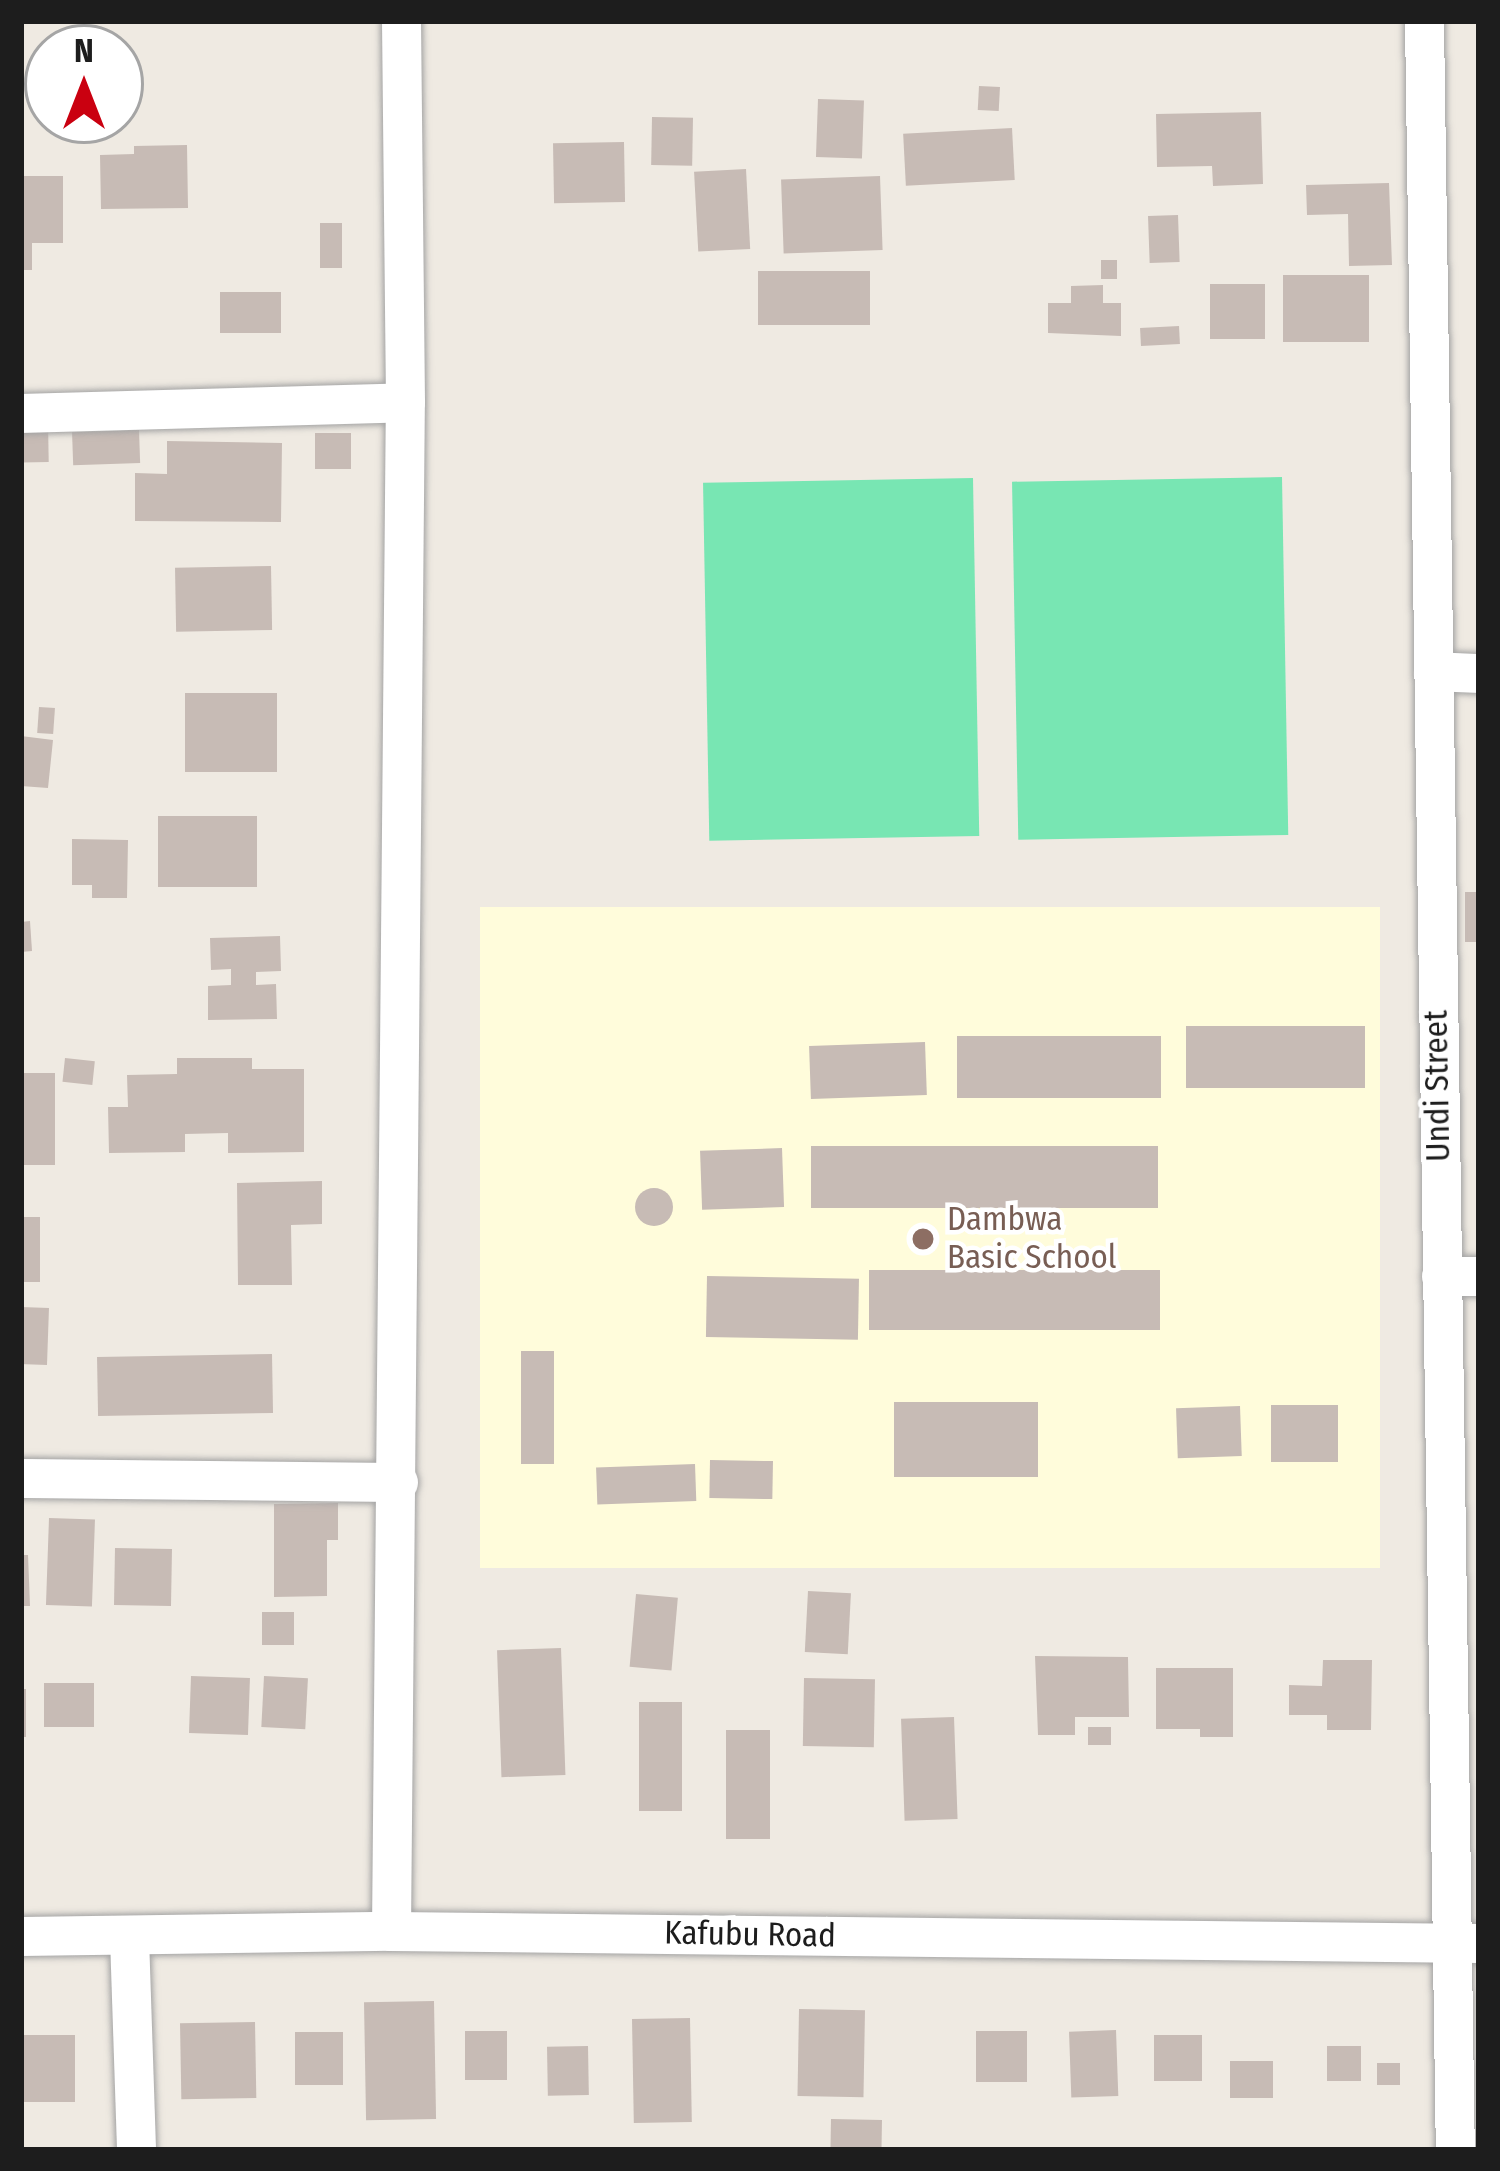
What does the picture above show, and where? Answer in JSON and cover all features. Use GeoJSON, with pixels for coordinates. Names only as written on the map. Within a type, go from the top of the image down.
{"type":"FeatureCollection","features":[{"type":"Feature","properties":{"kind":"street"},"geometry":{"type":"LineString","coordinates":[[391,1931],[405,402],[401,21]]}},
{"type":"Feature","properties":{"kind":"street","name":"Undi Street"},"geometry":{"type":"LineString","coordinates":[[1424,21],[1433,671],[1460,1276],[1464,1943],[1455,2150]]}},
{"type":"Feature","properties":{"kind":"street"},"geometry":{"type":"LineString","coordinates":[[21,413],[405,402]]}},
{"type":"Feature","properties":{"kind":"street"},"geometry":{"type":"LineString","coordinates":[[1433,671],[1479,673]]}},
{"type":"Feature","properties":{"kind":"street"},"geometry":{"type":"LineString","coordinates":[[21,1478],[398,1482]]}},
{"type":"Feature","properties":{"kind":"street","name":"Kafubu Road"},"geometry":{"type":"LineString","coordinates":[[21,1936],[391,1931],[1464,1943]]}},
{"type":"Feature","properties":{"kind":"street"},"geometry":{"type":"LineString","coordinates":[[128,1937],[136,2150]]}},
{"type":"Feature","properties":{"kind":"shaded area","name":"Dambwa Basic School"},"geometry":{"type":"Polygon","coordinates":[[[480,907],[1380,907],[1380,1568],[480,1568],[480,907]]]}},
{"type":"Feature","properties":{"kind":"green space"},"geometry":{"type":"Polygon","coordinates":[[[1282,477],[1288,835],[1018,840],[1012,482],[1282,477]]]}},
{"type":"Feature","properties":{"kind":"green space"},"geometry":{"type":"Polygon","coordinates":[[[973,478],[979,836],[709,841],[703,483],[973,478]]]}},
{"type":"Feature","properties":{"kind":"building"},"geometry":{"type":"Polygon","coordinates":[[[979,86],[1000,87],[999,111],[978,110],[979,86]]]}},
{"type":"Feature","properties":{"kind":"building"},"geometry":{"type":"Polygon","coordinates":[[[818,99],[864,101],[862,159],[816,157],[818,99]]]}},
{"type":"Feature","properties":{"kind":"building"},"geometry":{"type":"Polygon","coordinates":[[[1261,112],[1263,184],[1213,186],[1212,166],[1157,167],[1156,114],[1261,112]]]}},
{"type":"Feature","properties":{"kind":"building"},"geometry":{"type":"Polygon","coordinates":[[[652,117],[693,118],[692,166],[651,165],[652,117]]]}},
{"type":"Feature","properties":{"kind":"building"},"geometry":{"type":"Polygon","coordinates":[[[1012,128],[1015,180],[906,186],[903,134],[1012,128]]]}},
{"type":"Feature","properties":{"kind":"building"},"geometry":{"type":"Polygon","coordinates":[[[624,142],[625,202],[554,203],[553,143],[624,142]]]}},
{"type":"Feature","properties":{"kind":"building"},"geometry":{"type":"Polygon","coordinates":[[[187,145],[188,208],[101,209],[100,155],[134,154],[134,146],[187,145]]]}},
{"type":"Feature","properties":{"kind":"building"},"geometry":{"type":"Polygon","coordinates":[[[746,169],[750,249],[698,252],[694,172],[746,169]]]}},
{"type":"Feature","properties":{"kind":"building"},"geometry":{"type":"Polygon","coordinates":[[[21,176],[63,176],[63,243],[32,243],[32,270],[21,270],[21,176]]]}},
{"type":"Feature","properties":{"kind":"building"},"geometry":{"type":"Polygon","coordinates":[[[880,176],[883,250],[784,253],[781,179],[880,176]]]}},
{"type":"Feature","properties":{"kind":"building"},"geometry":{"type":"Polygon","coordinates":[[[1389,183],[1392,265],[1349,266],[1348,214],[1307,215],[1306,185],[1389,183]]]}},
{"type":"Feature","properties":{"kind":"building"},"geometry":{"type":"Polygon","coordinates":[[[1178,215],[1180,262],[1150,263],[1148,216],[1178,215]]]}},
{"type":"Feature","properties":{"kind":"building"},"geometry":{"type":"Polygon","coordinates":[[[320,223],[342,223],[342,268],[320,268],[320,223]]]}},
{"type":"Feature","properties":{"kind":"building"},"geometry":{"type":"Polygon","coordinates":[[[1101,260],[1117,260],[1117,279],[1101,279],[1101,260]]]}},
{"type":"Feature","properties":{"kind":"building"},"geometry":{"type":"Polygon","coordinates":[[[758,271],[870,271],[870,325],[758,325],[758,271]]]}},
{"type":"Feature","properties":{"kind":"building"},"geometry":{"type":"Polygon","coordinates":[[[1283,275],[1369,275],[1369,342],[1283,342],[1283,275]]]}},
{"type":"Feature","properties":{"kind":"building"},"geometry":{"type":"Polygon","coordinates":[[[1210,284],[1265,284],[1265,339],[1210,339],[1210,284]]]}},
{"type":"Feature","properties":{"kind":"building"},"geometry":{"type":"Polygon","coordinates":[[[1103,285],[1103,303],[1121,303],[1121,336],[1048,333],[1048,303],[1071,303],[1071,286],[1103,285]]]}},
{"type":"Feature","properties":{"kind":"building"},"geometry":{"type":"Polygon","coordinates":[[[220,292],[281,292],[281,333],[220,333],[220,292]]]}},
{"type":"Feature","properties":{"kind":"building"},"geometry":{"type":"Polygon","coordinates":[[[1179,326],[1180,344],[1141,346],[1140,328],[1179,326]]]}},
{"type":"Feature","properties":{"kind":"building"},"geometry":{"type":"Polygon","coordinates":[[[21,421],[48,421],[49,462],[22,462],[21,421]]]}},
{"type":"Feature","properties":{"kind":"building"},"geometry":{"type":"Polygon","coordinates":[[[139,430],[140,463],[73,465],[72,432],[139,430]]]}},
{"type":"Feature","properties":{"kind":"building"},"geometry":{"type":"Polygon","coordinates":[[[315,433],[351,433],[351,469],[315,469],[315,433]]]}},
{"type":"Feature","properties":{"kind":"building"},"geometry":{"type":"Polygon","coordinates":[[[167,441],[282,443],[281,522],[135,521],[135,473],[167,474],[167,441]]]}},
{"type":"Feature","properties":{"kind":"building"},"geometry":{"type":"Polygon","coordinates":[[[271,566],[272,630],[176,632],[175,568],[271,566]]]}},
{"type":"Feature","properties":{"kind":"building"},"geometry":{"type":"Polygon","coordinates":[[[185,693],[277,693],[277,772],[185,772],[185,693]]]}},
{"type":"Feature","properties":{"kind":"building"},"geometry":{"type":"Polygon","coordinates":[[[39,707],[55,708],[53,734],[37,733],[39,707]]]}},
{"type":"Feature","properties":{"kind":"building"},"geometry":{"type":"Polygon","coordinates":[[[21,736],[53,740],[48,788],[21,786],[21,736]]]}},
{"type":"Feature","properties":{"kind":"building"},"geometry":{"type":"Polygon","coordinates":[[[158,816],[257,816],[257,887],[158,887],[158,816]]]}},
{"type":"Feature","properties":{"kind":"building"},"geometry":{"type":"Polygon","coordinates":[[[72,839],[128,840],[127,898],[92,898],[92,885],[72,885],[72,839]]]}},
{"type":"Feature","properties":{"kind":"building"},"geometry":{"type":"Polygon","coordinates":[[[1465,892],[1479,892],[1479,942],[1465,942],[1465,892]]]}},
{"type":"Feature","properties":{"kind":"building"},"geometry":{"type":"Polygon","coordinates":[[[30,921],[32,951],[21,952],[21,922],[30,921]]]}},
{"type":"Feature","properties":{"kind":"building"},"geometry":{"type":"Polygon","coordinates":[[[280,936],[281,971],[256,972],[256,985],[276,984],[277,1019],[208,1020],[208,986],[231,985],[231,969],[211,970],[210,938],[280,936]]]}},
{"type":"Feature","properties":{"kind":"building"},"geometry":{"type":"Polygon","coordinates":[[[1186,1026],[1365,1026],[1365,1088],[1186,1088],[1186,1026]]]}},
{"type":"Feature","properties":{"kind":"building"},"geometry":{"type":"Polygon","coordinates":[[[957,1036],[1161,1036],[1161,1098],[957,1098],[957,1036]]]}},
{"type":"Feature","properties":{"kind":"building"},"geometry":{"type":"Polygon","coordinates":[[[925,1042],[927,1095],[811,1099],[809,1046],[925,1042]]]}},
{"type":"Feature","properties":{"kind":"building"},"geometry":{"type":"Polygon","coordinates":[[[65,1058],[95,1061],[92,1085],[62,1082],[65,1058]]]}},
{"type":"Feature","properties":{"kind":"building"},"geometry":{"type":"Polygon","coordinates":[[[177,1058],[252,1058],[252,1069],[304,1069],[304,1152],[228,1153],[228,1133],[185,1134],[185,1152],[109,1153],[108,1107],[128,1107],[127,1075],[177,1074],[177,1058]]]}},
{"type":"Feature","properties":{"kind":"building"},"geometry":{"type":"Polygon","coordinates":[[[21,1073],[55,1073],[55,1165],[21,1165],[21,1073]]]}},
{"type":"Feature","properties":{"kind":"building"},"geometry":{"type":"Polygon","coordinates":[[[811,1146],[1158,1146],[1158,1208],[811,1208],[811,1146]]]}},
{"type":"Feature","properties":{"kind":"building"},"geometry":{"type":"Polygon","coordinates":[[[782,1148],[784,1207],[702,1210],[700,1151],[782,1148]]]}},
{"type":"Feature","properties":{"kind":"building"},"geometry":{"type":"Polygon","coordinates":[[[322,1181],[322,1224],[291,1225],[292,1285],[238,1285],[237,1183],[322,1181]]]}},
{"type":"Feature","properties":{"kind":"building"},"geometry":{"type":"Polygon","coordinates":[[[654,1188],[667,1194],[673,1207],[667,1220],[654,1226],[641,1220],[635,1207],[641,1194],[654,1188]]]}},
{"type":"Feature","properties":{"kind":"building"},"geometry":{"type":"Polygon","coordinates":[[[21,1217],[40,1217],[40,1282],[21,1282],[21,1217]]]}},
{"type":"Feature","properties":{"kind":"building"},"geometry":{"type":"Polygon","coordinates":[[[869,1270],[1160,1270],[1160,1330],[869,1330],[869,1270]]]}},
{"type":"Feature","properties":{"kind":"building"},"geometry":{"type":"Polygon","coordinates":[[[707,1276],[859,1279],[858,1340],[706,1337],[707,1276]]]}},
{"type":"Feature","properties":{"kind":"building"},"geometry":{"type":"Polygon","coordinates":[[[21,1307],[49,1308],[47,1365],[21,1364],[21,1307]]]}},
{"type":"Feature","properties":{"kind":"building"},"geometry":{"type":"Polygon","coordinates":[[[521,1351],[554,1351],[554,1464],[521,1464],[521,1351]]]}},
{"type":"Feature","properties":{"kind":"building"},"geometry":{"type":"Polygon","coordinates":[[[272,1354],[273,1413],[98,1416],[97,1357],[272,1354]]]}},
{"type":"Feature","properties":{"kind":"building"},"geometry":{"type":"Polygon","coordinates":[[[894,1402],[1038,1402],[1038,1477],[894,1477],[894,1402]]]}},
{"type":"Feature","properties":{"kind":"building"},"geometry":{"type":"Polygon","coordinates":[[[1271,1405],[1338,1405],[1338,1462],[1271,1462],[1271,1405]]]}},
{"type":"Feature","properties":{"kind":"building"},"geometry":{"type":"Polygon","coordinates":[[[1240,1406],[1242,1456],[1178,1458],[1176,1408],[1240,1406]]]}},
{"type":"Feature","properties":{"kind":"building"},"geometry":{"type":"Polygon","coordinates":[[[710,1460],[773,1461],[772,1499],[709,1498],[710,1460]]]}},
{"type":"Feature","properties":{"kind":"building"},"geometry":{"type":"Polygon","coordinates":[[[695,1464],[696,1501],[597,1504],[596,1467],[695,1464]]]}},
{"type":"Feature","properties":{"kind":"building"},"geometry":{"type":"Polygon","coordinates":[[[338,1503],[338,1540],[327,1540],[327,1596],[274,1597],[274,1504],[338,1503]]]}},
{"type":"Feature","properties":{"kind":"building"},"geometry":{"type":"Polygon","coordinates":[[[49,1518],[95,1520],[92,1607],[46,1605],[49,1518]]]}},
{"type":"Feature","properties":{"kind":"building"},"geometry":{"type":"Polygon","coordinates":[[[115,1548],[172,1549],[171,1606],[114,1605],[115,1548]]]}},
{"type":"Feature","properties":{"kind":"building"},"geometry":{"type":"Polygon","coordinates":[[[21,1555],[28,1555],[30,1606],[21,1606],[21,1555]]]}},
{"type":"Feature","properties":{"kind":"building"},"geometry":{"type":"Polygon","coordinates":[[[808,1591],[851,1593],[848,1654],[805,1652],[808,1591]]]}},
{"type":"Feature","properties":{"kind":"building"},"geometry":{"type":"Polygon","coordinates":[[[636,1594],[678,1598],[671,1670],[630,1667],[636,1594]]]}},
{"type":"Feature","properties":{"kind":"building"},"geometry":{"type":"Polygon","coordinates":[[[262,1612],[294,1612],[294,1645],[262,1645],[262,1612]]]}},
{"type":"Feature","properties":{"kind":"building"},"geometry":{"type":"Polygon","coordinates":[[[561,1648],[565,1775],[501,1777],[497,1650],[561,1648]]]}},
{"type":"Feature","properties":{"kind":"building"},"geometry":{"type":"Polygon","coordinates":[[[1035,1656],[1128,1657],[1129,1717],[1075,1717],[1075,1735],[1038,1735],[1035,1656]]]}},
{"type":"Feature","properties":{"kind":"building"},"geometry":{"type":"Polygon","coordinates":[[[1323,1660],[1372,1660],[1371,1730],[1327,1730],[1327,1715],[1289,1715],[1289,1685],[1322,1686],[1323,1660]]]}},
{"type":"Feature","properties":{"kind":"building"},"geometry":{"type":"Polygon","coordinates":[[[1156,1668],[1233,1668],[1233,1737],[1200,1737],[1200,1729],[1156,1729],[1156,1668]]]}},
{"type":"Feature","properties":{"kind":"building"},"geometry":{"type":"Polygon","coordinates":[[[191,1676],[250,1678],[248,1735],[189,1733],[191,1676]]]}},
{"type":"Feature","properties":{"kind":"building"},"geometry":{"type":"Polygon","coordinates":[[[264,1676],[308,1678],[305,1729],[261,1727],[264,1676]]]}},
{"type":"Feature","properties":{"kind":"building"},"geometry":{"type":"Polygon","coordinates":[[[804,1678],[875,1679],[874,1747],[803,1746],[804,1678]]]}},
{"type":"Feature","properties":{"kind":"building"},"geometry":{"type":"Polygon","coordinates":[[[44,1683],[94,1683],[94,1727],[44,1727],[44,1683]]]}},
{"type":"Feature","properties":{"kind":"building"},"geometry":{"type":"Polygon","coordinates":[[[21,1689],[26,1689],[26,1737],[21,1737],[21,1689]]]}},
{"type":"Feature","properties":{"kind":"building"},"geometry":{"type":"Polygon","coordinates":[[[639,1702],[682,1702],[682,1811],[639,1811],[639,1702]]]}},
{"type":"Feature","properties":{"kind":"building"},"geometry":{"type":"Polygon","coordinates":[[[954,1717],[958,1819],[905,1821],[901,1719],[954,1717]]]}},
{"type":"Feature","properties":{"kind":"building"},"geometry":{"type":"Polygon","coordinates":[[[1088,1727],[1111,1727],[1111,1745],[1088,1745],[1088,1727]]]}},
{"type":"Feature","properties":{"kind":"building"},"geometry":{"type":"Polygon","coordinates":[[[726,1730],[770,1730],[770,1839],[726,1839],[726,1730]]]}},
{"type":"Feature","properties":{"kind":"building"},"geometry":{"type":"Polygon","coordinates":[[[434,2001],[436,2119],[366,2120],[364,2002],[434,2001]]]}},
{"type":"Feature","properties":{"kind":"building"},"geometry":{"type":"Polygon","coordinates":[[[799,2009],[865,2010],[863,2097],[797,2096],[799,2009]]]}},
{"type":"Feature","properties":{"kind":"building"},"geometry":{"type":"Polygon","coordinates":[[[690,2018],[692,2122],[634,2123],[632,2019],[690,2018]]]}},
{"type":"Feature","properties":{"kind":"building"},"geometry":{"type":"Polygon","coordinates":[[[255,2022],[256,2098],[181,2099],[180,2023],[255,2022]]]}},
{"type":"Feature","properties":{"kind":"building"},"geometry":{"type":"Polygon","coordinates":[[[1116,2030],[1118,2096],[1071,2098],[1069,2032],[1116,2030]]]}},
{"type":"Feature","properties":{"kind":"building"},"geometry":{"type":"Polygon","coordinates":[[[465,2031],[507,2031],[507,2080],[465,2080],[465,2031]]]}},
{"type":"Feature","properties":{"kind":"building"},"geometry":{"type":"Polygon","coordinates":[[[976,2031],[1027,2031],[1027,2082],[976,2082],[976,2031]]]}},
{"type":"Feature","properties":{"kind":"building"},"geometry":{"type":"Polygon","coordinates":[[[295,2032],[343,2032],[343,2085],[295,2085],[295,2032]]]}},
{"type":"Feature","properties":{"kind":"building"},"geometry":{"type":"Polygon","coordinates":[[[21,2035],[75,2035],[75,2102],[21,2102],[21,2035]]]}},
{"type":"Feature","properties":{"kind":"building"},"geometry":{"type":"Polygon","coordinates":[[[1154,2035],[1202,2035],[1202,2081],[1154,2081],[1154,2035]]]}},
{"type":"Feature","properties":{"kind":"building"},"geometry":{"type":"Polygon","coordinates":[[[588,2046],[589,2095],[548,2096],[547,2047],[588,2046]]]}},
{"type":"Feature","properties":{"kind":"building"},"geometry":{"type":"Polygon","coordinates":[[[1327,2046],[1361,2046],[1361,2081],[1327,2081],[1327,2046]]]}},
{"type":"Feature","properties":{"kind":"building"},"geometry":{"type":"Polygon","coordinates":[[[1230,2061],[1273,2061],[1273,2098],[1230,2098],[1230,2061]]]}},
{"type":"Feature","properties":{"kind":"building"},"geometry":{"type":"Polygon","coordinates":[[[1377,2063],[1400,2063],[1400,2085],[1377,2085],[1377,2063]]]}},
{"type":"Feature","properties":{"kind":"building"},"geometry":{"type":"Polygon","coordinates":[[[831,2119],[882,2120],[881,2150],[830,2150],[831,2119]]]}},
{"type":"Feature","properties":{"kind":"place","name":"Dambwa Basic School"},"geometry":{"type":"Point","coordinates":[923,1239]}}]}
